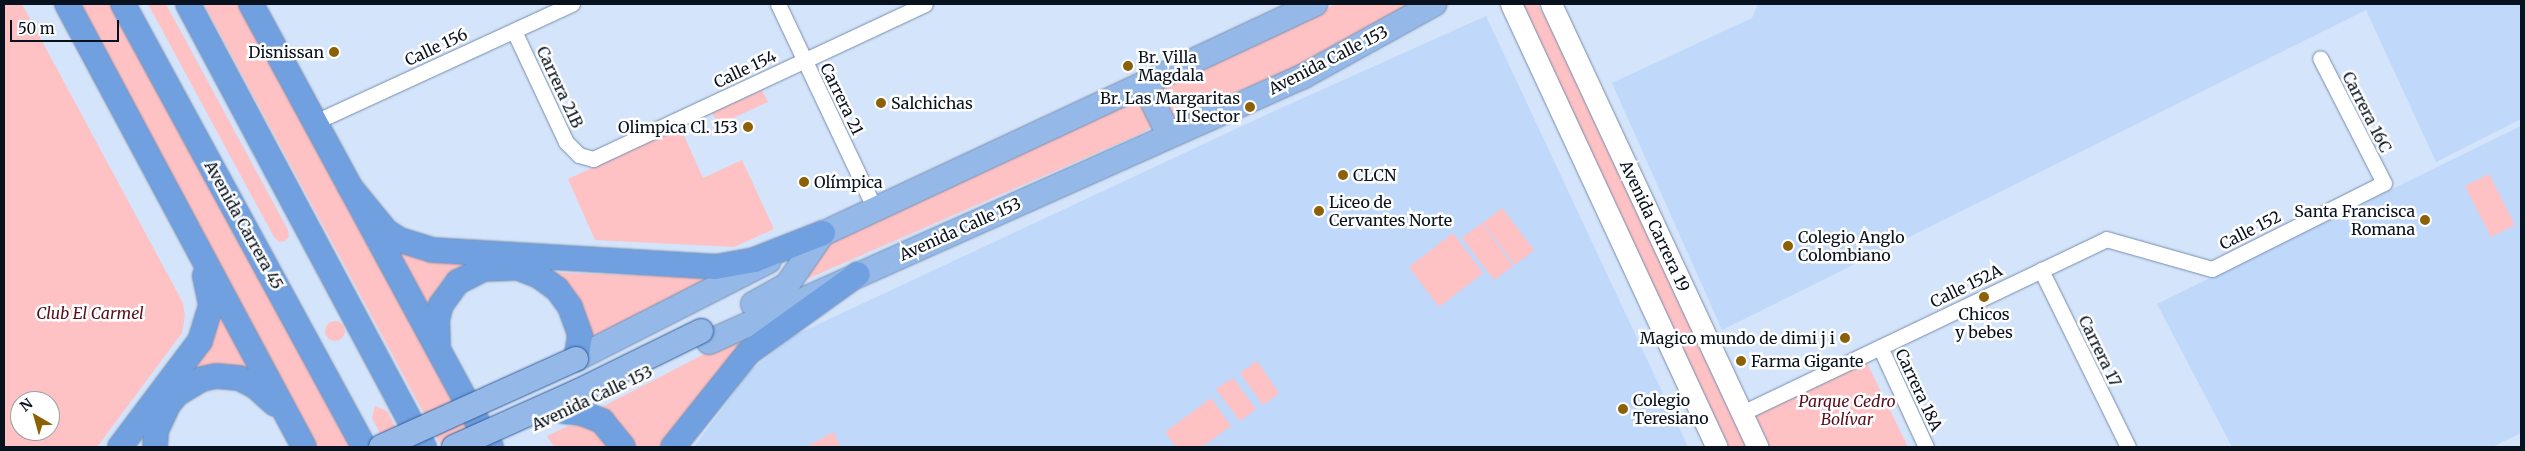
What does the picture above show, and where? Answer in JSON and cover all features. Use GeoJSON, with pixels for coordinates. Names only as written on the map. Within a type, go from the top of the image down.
{"type":"FeatureCollection","features":[{"type":"Feature","properties":{"kind":"highway"},"geometry":{"type":"LineString","coordinates":[[66,4],[304,447]]}},
{"type":"Feature","properties":{"kind":"highway","name":"Avenida Carrera 45"},"geometry":{"type":"LineString","coordinates":[[124,4],[364,447]]}},
{"type":"Feature","properties":{"kind":"highway"},"geometry":{"type":"LineString","coordinates":[[188,4],[424,447]]}},
{"type":"Feature","properties":{"kind":"highway"},"geometry":{"type":"LineString","coordinates":[[251,4],[492,447]]}},
{"type":"Feature","properties":{"kind":"highway"},"geometry":{"type":"LineString","coordinates":[[350,187],[386,231],[400,240],[432,250],[721,266],[754,260],[823,233]]}},
{"type":"Feature","properties":{"kind":"highway"},"geometry":{"type":"LineString","coordinates":[[120,447],[194,351],[208,324],[210,294],[192,239]]}},
{"type":"Feature","properties":{"kind":"highway"},"geometry":{"type":"LineString","coordinates":[[440,351],[436,336],[441,306],[458,282],[483,269],[519,268],[539,276],[557,289],[575,317],[580,335],[576,359]]}},
{"type":"Feature","properties":{"kind":"highway"},"geometry":{"type":"LineString","coordinates":[[672,447],[728,373],[748,353],[858,274]]}},
{"type":"Feature","properties":{"kind":"highway"},"geometry":{"type":"LineString","coordinates":[[155,447],[160,418],[177,394],[189,386],[216,376],[247,382],[261,391],[290,422]]}},
{"type":"Feature","properties":{"kind":"highway"},"geometry":{"type":"LineString","coordinates":[[563,411],[582,413],[602,421],[623,447]]}},
{"type":"Feature","properties":{"kind":"main road"},"geometry":{"type":"LineString","coordinates":[[381,447],[576,359],[823,233],[1315,4]]}},
{"type":"Feature","properties":{"kind":"main road","name":"Avenida Calle 153"},"geometry":{"type":"LineString","coordinates":[[454,447],[705,337],[858,274],[1304,76],[1434,4]]}},
{"type":"Feature","properties":{"kind":"main road"},"geometry":{"type":"LineString","coordinates":[[1511,4],[1716,447]]}},
{"type":"Feature","properties":{"kind":"main road","name":"Avenida Carrera 19"},"geometry":{"type":"LineString","coordinates":[[1551,4],[1758,447]]}},
{"type":"Feature","properties":{"kind":"main road"},"geometry":{"type":"LineString","coordinates":[[1144,84],[1169,136]]}},
{"type":"Feature","properties":{"kind":"main road","name":"Avenida Calle 153"},"geometry":{"type":"LineString","coordinates":[[482,447],[563,411],[705,337],[787,285],[823,233]]}},
{"type":"Feature","properties":{"kind":"street","name":"Calle 156"},"geometry":{"type":"LineString","coordinates":[[315,122],[572,4]]}},
{"type":"Feature","properties":{"kind":"street","name":"Carrera 21"},"geometry":{"type":"LineString","coordinates":[[778,4],[876,209]]}},
{"type":"Feature","properties":{"kind":"street","name":"Calle 154"},"geometry":{"type":"LineString","coordinates":[[579,155],[593,159],[923,4]]}},
{"type":"Feature","properties":{"kind":"street","name":"Carrera 21B"},"geometry":{"type":"LineString","coordinates":[[514,31],[566,142],[579,155]]}},
{"type":"Feature","properties":{"kind":"street","name":"Carrera 16C"},"geometry":{"type":"LineString","coordinates":[[2320,58],[2384,183]]}},
{"type":"Feature","properties":{"kind":"street","name":"Calle 152"},"geometry":{"type":"LineString","coordinates":[[2212,269],[2384,183]]}},
{"type":"Feature","properties":{"kind":"street","name":"Calle 152A"},"geometry":{"type":"LineString","coordinates":[[1742,413],[2106,239],[2212,269]]}},
{"type":"Feature","properties":{"kind":"street","name":"Carrera 17"},"geometry":{"type":"LineString","coordinates":[[2041,270],[2128,447]]}},
{"type":"Feature","properties":{"kind":"street","name":"Carrera 18A"},"geometry":{"type":"LineString","coordinates":[[1880,347],[1926,447]]}},
{"type":"Feature","properties":{"kind":"shaded area","name":"Colegio Anglo Colombiano"},"geometry":{"type":"Polygon","coordinates":[[[1758,4],[2521,4],[2521,119],[2436,162],[2366,10],[1722,330],[1612,83],[1752,18],[1758,4]]]}},
{"type":"Feature","properties":{"kind":"shaded area","name":"Liceo de Cervantes Norte"},"geometry":{"type":"Polygon","coordinates":[[[1486,16],[1688,447],[694,447],[750,371],[793,336],[1270,113],[1486,16]]]}},
{"type":"Feature","properties":{"kind":"shaded area","name":"Santa Francisca Romana"},"geometry":{"type":"Polygon","coordinates":[[[2521,126],[2521,433],[2492,447],[2232,447],[2157,304],[2521,126]]]}},
{"type":"Feature","properties":{"kind":"green space","name":"Club El Carmel"},"geometry":{"type":"Polygon","coordinates":[[[4,4],[22,4],[183,303],[185,316],[182,333],[97,447],[4,447],[4,4]]]}},
{"type":"Feature","properties":{"kind":"green space"},"geometry":{"type":"Polygon","coordinates":[[[73,4],[115,4],[353,447],[313,447],[73,4]]]}},
{"type":"Feature","properties":{"kind":"green space"},"geometry":{"type":"Polygon","coordinates":[[[148,4],[166,4],[288,230],[289,237],[285,241],[279,242],[274,237],[148,4]]]}},
{"type":"Feature","properties":{"kind":"green space"},"geometry":{"type":"Polygon","coordinates":[[[204,4],[242,4],[482,447],[442,447],[204,4]]]}},
{"type":"Feature","properties":{"kind":"green space"},"geometry":{"type":"Polygon","coordinates":[[[1336,4],[1416,4],[1322,57],[1173,117],[1158,88],[1336,4]]]}},
{"type":"Feature","properties":{"kind":"green space"},"geometry":{"type":"Polygon","coordinates":[[[1519,4],[1537,4],[1558,36],[1751,447],[1724,447],[1519,4]]]}},
{"type":"Feature","properties":{"kind":"green space"},"geometry":{"type":"Polygon","coordinates":[[[762,90],[768,102],[718,125],[712,112],[762,90]]]}},
{"type":"Feature","properties":{"kind":"green space"},"geometry":{"type":"Polygon","coordinates":[[[1136,100],[1141,102],[1152,127],[1140,134],[807,279],[822,245],[1136,100]]]}},
{"type":"Feature","properties":{"kind":"green space"},"geometry":{"type":"Polygon","coordinates":[[[680,127],[703,178],[742,160],[774,229],[734,247],[595,240],[568,179],[680,127]]]}},
{"type":"Feature","properties":{"kind":"green space"},"geometry":{"type":"Polygon","coordinates":[[[2489,174],[2515,225],[2491,237],[2465,186],[2489,174]]]}},
{"type":"Feature","properties":{"kind":"green space"},"geometry":{"type":"Polygon","coordinates":[[[1502,208],[1534,250],[1515,265],[1483,223],[1502,208]]]}},
{"type":"Feature","properties":{"kind":"green space"},"geometry":{"type":"Polygon","coordinates":[[[1482,223],[1513,266],[1494,280],[1462,238],[1482,223]]]}},
{"type":"Feature","properties":{"kind":"green space"},"geometry":{"type":"Polygon","coordinates":[[[1453,233],[1483,273],[1439,307],[1409,267],[1453,233]]]}},
{"type":"Feature","properties":{"kind":"green space"},"geometry":{"type":"Polygon","coordinates":[[[394,246],[481,260],[446,276],[434,294],[431,316],[394,246]]]}},
{"type":"Feature","properties":{"kind":"green space"},"geometry":{"type":"Polygon","coordinates":[[[541,272],[716,278],[591,339],[541,272]]]}},
{"type":"Feature","properties":{"kind":"green space"},"geometry":{"type":"Polygon","coordinates":[[[219,310],[256,378],[188,380],[211,342],[219,310]]]}},
{"type":"Feature","properties":{"kind":"green space"},"geometry":{"type":"Polygon","coordinates":[[[335,321],[342,324],[345,331],[342,338],[335,341],[328,338],[325,331],[328,324],[335,321]]]}},
{"type":"Feature","properties":{"kind":"green space"},"geometry":{"type":"Polygon","coordinates":[[[768,321],[706,386],[663,447],[633,447],[598,409],[768,321]]]}},
{"type":"Feature","properties":{"kind":"green space","name":"Parque Cedro Bolívar"},"geometry":{"type":"Polygon","coordinates":[[[1865,359],[1908,447],[1770,447],[1754,414],[1865,359]]]}},
{"type":"Feature","properties":{"kind":"green space"},"geometry":{"type":"Polygon","coordinates":[[[1257,361],[1279,393],[1263,405],[1240,373],[1257,361]]]}},
{"type":"Feature","properties":{"kind":"green space"},"geometry":{"type":"Polygon","coordinates":[[[1233,378],[1256,409],[1240,421],[1216,389],[1233,378]]]}},
{"type":"Feature","properties":{"kind":"green space"},"geometry":{"type":"Polygon","coordinates":[[[1211,398],[1231,426],[1202,447],[1176,447],[1165,432],[1211,398]]]}},
{"type":"Feature","properties":{"kind":"green space"},"geometry":{"type":"Polygon","coordinates":[[[375,406],[387,411],[406,447],[387,447],[372,418],[375,406]]]}},
{"type":"Feature","properties":{"kind":"green space"},"geometry":{"type":"Polygon","coordinates":[[[585,425],[594,427],[614,447],[554,447],[547,436],[568,426],[585,425]]]}},
{"type":"Feature","properties":{"kind":"green space"},"geometry":{"type":"Polygon","coordinates":[[[833,432],[841,447],[806,447],[833,432]]]}},
{"type":"Feature","properties":{"kind":"place","name":"Disnissan"},"geometry":{"type":"Point","coordinates":[334,52]}},
{"type":"Feature","properties":{"kind":"place","name":"Br. Villa Magdala"},"geometry":{"type":"Point","coordinates":[1128,66]}},
{"type":"Feature","properties":{"kind":"place","name":"Salchichas"},"geometry":{"type":"Point","coordinates":[881,103]}},
{"type":"Feature","properties":{"kind":"place","name":"Br. Las Margaritas II Sector"},"geometry":{"type":"Point","coordinates":[1250,107]}},
{"type":"Feature","properties":{"kind":"place","name":"Olimpica Cl. 153"},"geometry":{"type":"Point","coordinates":[748,127]}},
{"type":"Feature","properties":{"kind":"place","name":"CLCN"},"geometry":{"type":"Point","coordinates":[1343,175]}},
{"type":"Feature","properties":{"kind":"place","name":"Olímpica"},"geometry":{"type":"Point","coordinates":[804,182]}},
{"type":"Feature","properties":{"kind":"place","name":"Liceo de Cervantes Norte"},"geometry":{"type":"Point","coordinates":[1319,211]}},
{"type":"Feature","properties":{"kind":"place","name":"Santa Francisca Romana"},"geometry":{"type":"Point","coordinates":[2425,220]}},
{"type":"Feature","properties":{"kind":"place","name":"Colegio Anglo Colombiano"},"geometry":{"type":"Point","coordinates":[1788,246]}},
{"type":"Feature","properties":{"kind":"place","name":"Chicos y bebes"},"geometry":{"type":"Point","coordinates":[1984,297]}},
{"type":"Feature","properties":{"kind":"place","name":"Magico mundo de dimi j i"},"geometry":{"type":"Point","coordinates":[1845,338]}},
{"type":"Feature","properties":{"kind":"place","name":"Farma Gigante"},"geometry":{"type":"Point","coordinates":[1741,361]}},
{"type":"Feature","properties":{"kind":"place","name":"Colegio Teresiano"},"geometry":{"type":"Point","coordinates":[1623,409]}}]}
